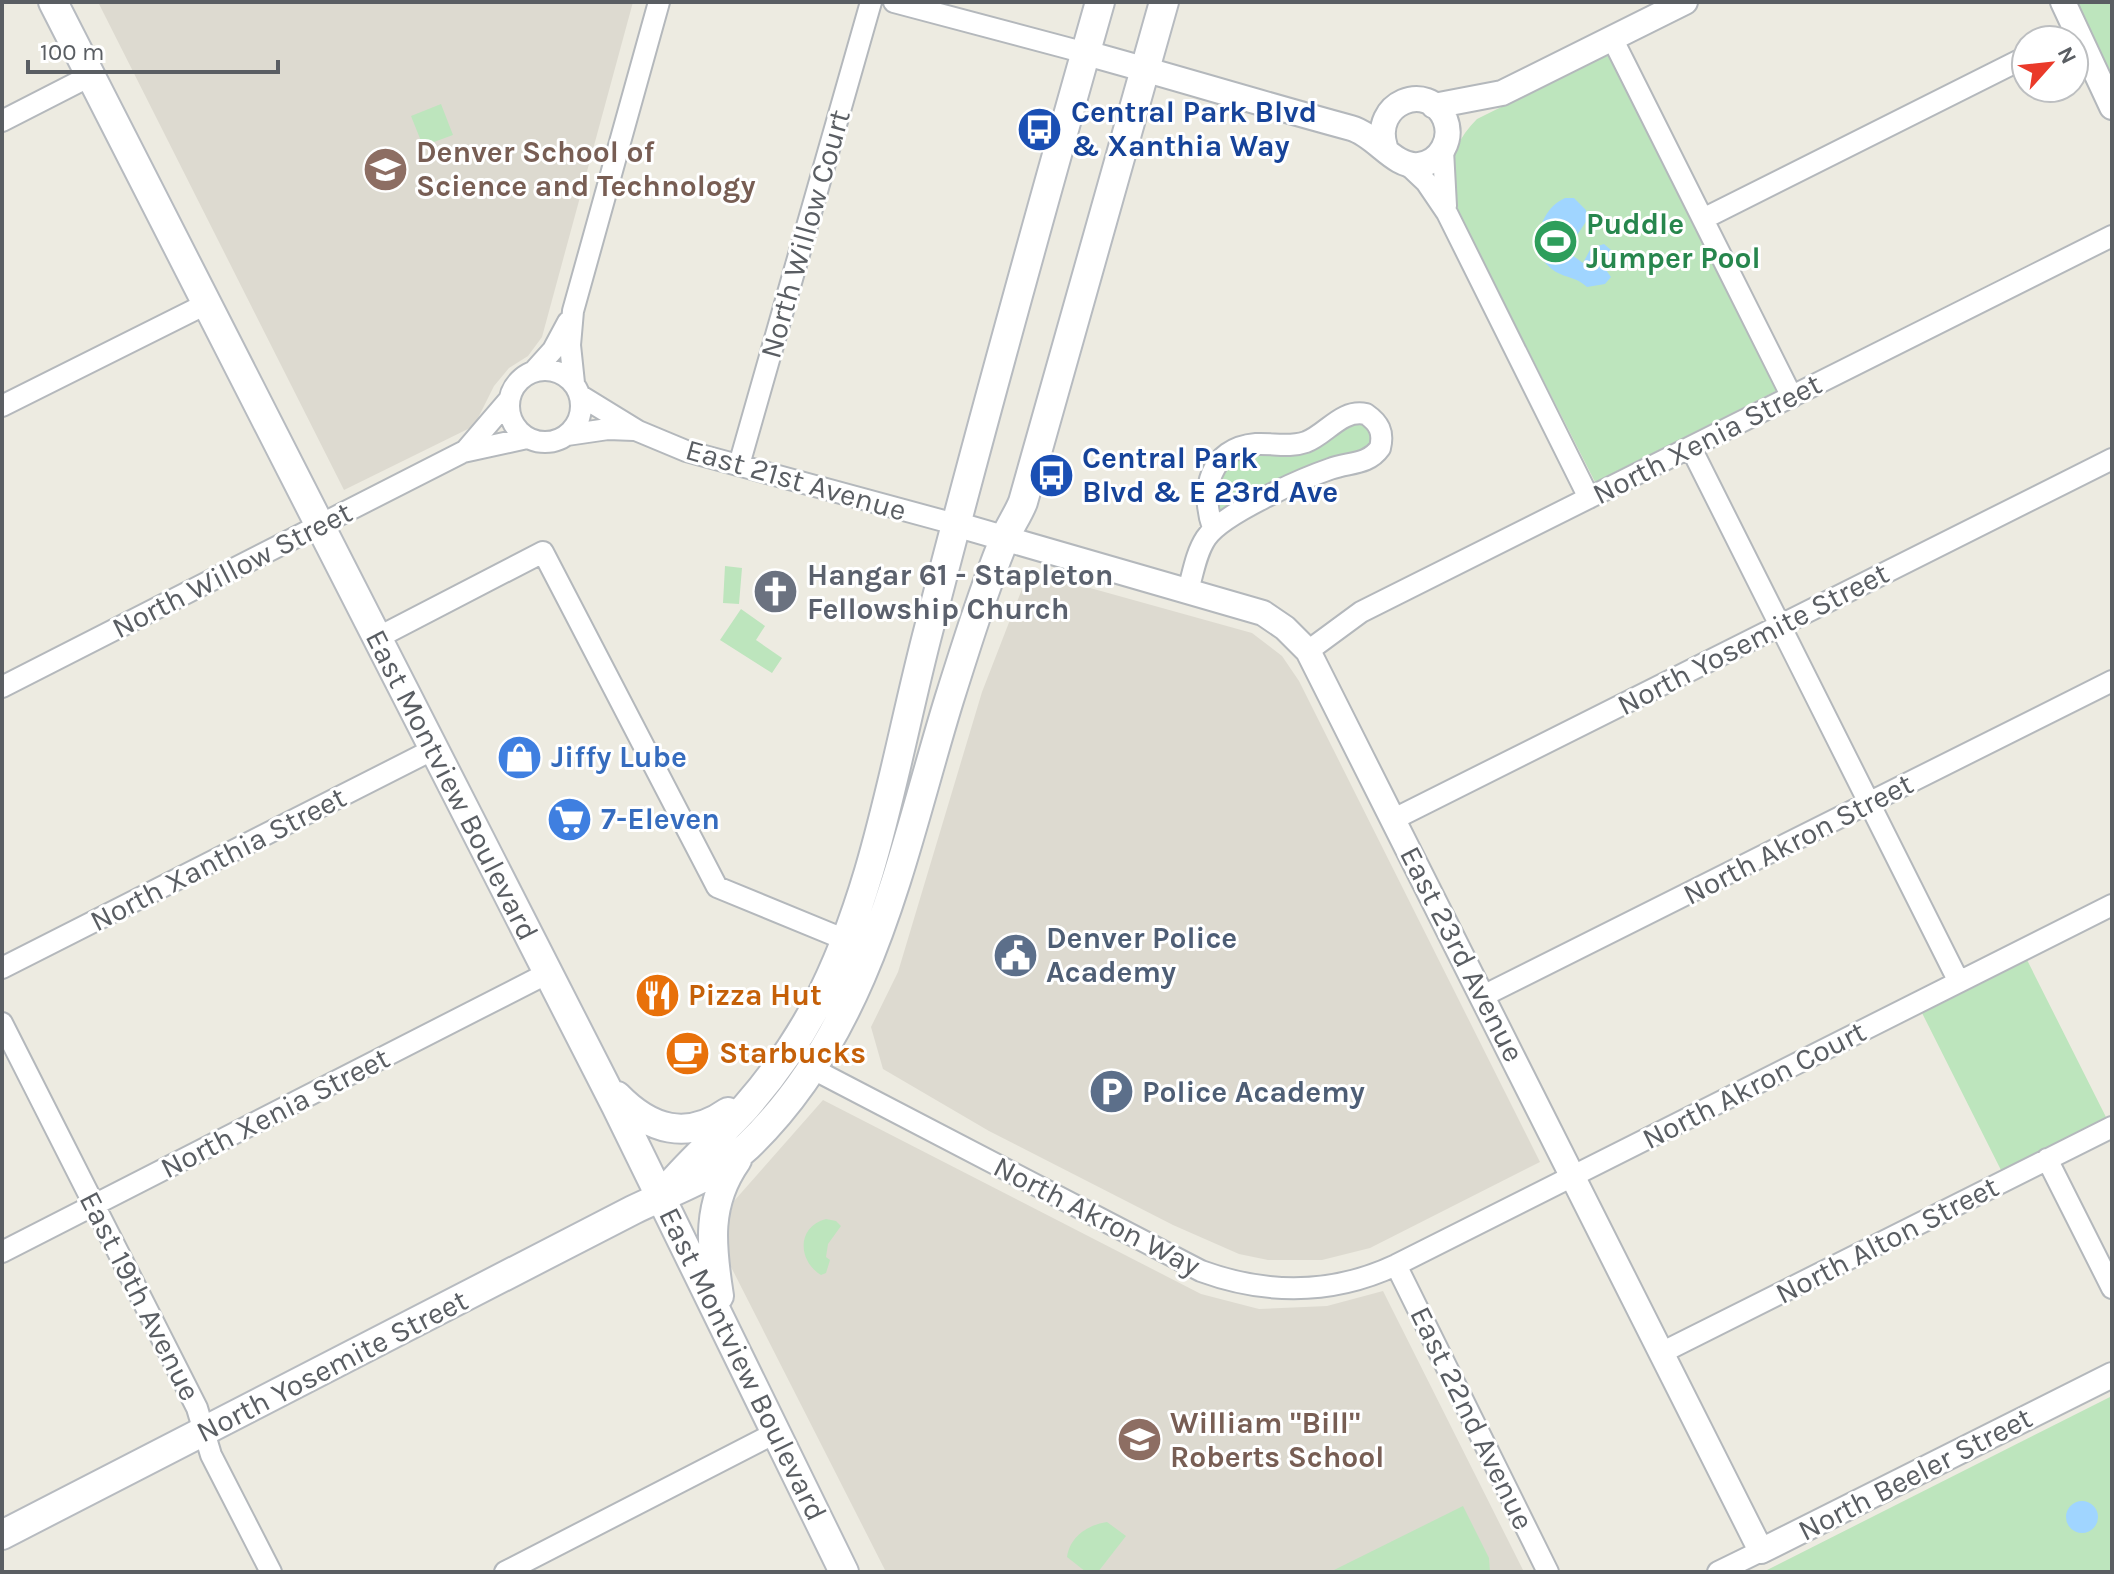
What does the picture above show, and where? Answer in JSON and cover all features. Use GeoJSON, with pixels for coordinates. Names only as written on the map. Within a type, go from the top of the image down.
{"type":"FeatureCollection","features":[{"type":"Feature","properties":{"kind":"main road","name":"East Montview Boulevard"},"geometry":{"type":"LineString","coordinates":[[53,2],[661,1196],[844,1572]]}},
{"type":"Feature","properties":{"kind":"main road"},"geometry":{"type":"LineString","coordinates":[[661,1196],[764,1085],[815,1008],[846,940],[883,813],[955,524],[1100,2]]}},
{"type":"Feature","properties":{"kind":"main road"},"geometry":{"type":"LineString","coordinates":[[723,1320],[712,1252],[714,1203],[724,1178],[813,1069],[853,997],[890,903],[964,652],[1005,536],[1023,502],[1164,2]]}},
{"type":"Feature","properties":{"kind":"main road"},"geometry":{"type":"LineString","coordinates":[[603,1081],[639,1117],[673,1130],[694,1129],[717,1120],[764,1085]]}},
{"type":"Feature","properties":{"kind":"main road","name":"North Yosemite Street"},"geometry":{"type":"LineString","coordinates":[[2,1535],[661,1196],[699,1181],[747,1147]]}},
{"type":"Feature","properties":{"kind":"street"},"geometry":{"type":"LineString","coordinates":[[573,311],[553,350],[535,370],[522,377],[508,401],[509,415],[527,438],[540,443],[567,435],[577,425],[578,390],[570,345],[573,311],[659,2]]}},
{"type":"Feature","properties":{"kind":"street","name":"North Willow Court"},"geometry":{"type":"LineString","coordinates":[[739,465],[871,2]]}},
{"type":"Feature","properties":{"kind":"street"},"geometry":{"type":"LineString","coordinates":[[894,2],[1355,129],[1385,147],[1431,188],[1447,213],[1589,498]]}},
{"type":"Feature","properties":{"kind":"street"},"geometry":{"type":"LineString","coordinates":[[1408,165],[1428,163],[1457,128],[1502,93],[1685,2]]}},
{"type":"Feature","properties":{"kind":"street"},"geometry":{"type":"LineString","coordinates":[[2063,2],[2067,24]]}},
{"type":"Feature","properties":{"kind":"street"},"geometry":{"type":"LineString","coordinates":[[1612,38],[1792,397]]}},
{"type":"Feature","properties":{"kind":"street"},"geometry":{"type":"LineString","coordinates":[[1703,219],[2010,65]]}},
{"type":"Feature","properties":{"kind":"street"},"geometry":{"type":"LineString","coordinates":[[2090,71],[2112,107]]}},
{"type":"Feature","properties":{"kind":"street"},"geometry":{"type":"LineString","coordinates":[[2,121],[90,76]]}},
{"type":"Feature","properties":{"kind":"street"},"geometry":{"type":"LineString","coordinates":[[1434,106],[1502,93]]}},
{"type":"Feature","properties":{"kind":"street"},"geometry":{"type":"LineString","coordinates":[[1315,118],[1377,115],[1406,100],[1416,99],[1434,106],[1446,121],[1447,213]]}},
{"type":"Feature","properties":{"kind":"street"},"geometry":{"type":"LineString","coordinates":[[1385,147],[1382,128],[1390,110]]}},
{"type":"Feature","properties":{"kind":"street","name":"North Xenia Street"},"geometry":{"type":"LineString","coordinates":[[1308,651],[1361,612],[2112,236]]}},
{"type":"Feature","properties":{"kind":"street"},"geometry":{"type":"LineString","coordinates":[[2,406],[206,304]]}},
{"type":"Feature","properties":{"kind":"street"},"geometry":{"type":"LineString","coordinates":[[535,370],[563,374],[578,390]]}},
{"type":"Feature","properties":{"kind":"street","name":"East 21st Avenue"},"geometry":{"type":"LineString","coordinates":[[578,390],[638,431],[686,451],[955,524]]}},
{"type":"Feature","properties":{"kind":"street","name":"North Willow Street"},"geometry":{"type":"LineString","coordinates":[[463,452],[508,401]]}},
{"type":"Feature","properties":{"kind":"street"},"geometry":{"type":"LineString","coordinates":[[1188,591],[1201,547],[1213,528],[1233,515],[1319,474],[1367,460],[1380,448],[1381,431],[1378,424],[1366,414],[1349,414],[1308,442],[1288,446],[1259,444],[1231,453],[1216,467],[1206,486],[1207,509],[1213,528]]}},
{"type":"Feature","properties":{"kind":"street","name":"East 21st Avenue"},"geometry":{"type":"LineString","coordinates":[[567,435],[608,429],[638,431]]}},
{"type":"Feature","properties":{"kind":"street","name":"North Willow Street"},"geometry":{"type":"LineString","coordinates":[[2,687],[463,452],[527,438]]}},
{"type":"Feature","properties":{"kind":"street"},"geometry":{"type":"LineString","coordinates":[[1691,448],[1959,982]]}},
{"type":"Feature","properties":{"kind":"street","name":"North Yosemite Street"},"geometry":{"type":"LineString","coordinates":[[1394,819],[2112,459]]}},
{"type":"Feature","properties":{"kind":"street","name":"East 23rd Avenue"},"geometry":{"type":"LineString","coordinates":[[955,524],[1263,613],[1285,628],[1308,651],[1761,1551]]}},
{"type":"Feature","properties":{"kind":"street"},"geometry":{"type":"LineString","coordinates":[[377,638],[543,552],[717,887],[846,940]]}},
{"type":"Feature","properties":{"kind":"street","name":"North Akron Street"},"geometry":{"type":"LineString","coordinates":[[1483,996],[2112,681]]}},
{"type":"Feature","properties":{"kind":"street","name":"North Xanthia Street"},"geometry":{"type":"LineString","coordinates":[[2,968],[434,749]]}},
{"type":"Feature","properties":{"kind":"street","name":"North Akron Court"},"geometry":{"type":"LineString","coordinates":[[1396,1265],[2112,905]]}},
{"type":"Feature","properties":{"kind":"street","name":"North Xenia Street"},"geometry":{"type":"LineString","coordinates":[[2,1252],[548,973]]}},
{"type":"Feature","properties":{"kind":"street","name":"East 19th Avenue"},"geometry":{"type":"LineString","coordinates":[[2,1023],[197,1408],[211,1455],[271,1572]]}},
{"type":"Feature","properties":{"kind":"street","name":"North Akron Way"},"geometry":{"type":"LineString","coordinates":[[813,1069],[1201,1271],[1227,1280],[1259,1287],[1323,1288],[1354,1281],[1396,1265]]}},
{"type":"Feature","properties":{"kind":"street","name":"North Alton Street"},"geometry":{"type":"LineString","coordinates":[[1661,1353],[2112,1127]]}},
{"type":"Feature","properties":{"kind":"street"},"geometry":{"type":"LineString","coordinates":[[2047,1159],[2112,1288]]}},
{"type":"Feature","properties":{"kind":"street","name":"East 22nd Avenue"},"geometry":{"type":"LineString","coordinates":[[1396,1265],[1548,1572]]}},
{"type":"Feature","properties":{"kind":"street","name":"North Beeler Street"},"geometry":{"type":"LineString","coordinates":[[1718,1572],[2112,1375]]}},
{"type":"Feature","properties":{"kind":"street"},"geometry":{"type":"LineString","coordinates":[[505,1572],[777,1432]]}},
{"type":"Feature","properties":{"kind":"shaded area","name":"Denver School of Science and Technology"},"geometry":{"type":"Polygon","coordinates":[[[98,2],[633,2],[542,337],[528,356],[509,368],[494,386],[474,426],[344,490],[98,2]]]}},
{"type":"Feature","properties":{"kind":"shaded area","name":"Denver Police Academy"},"geometry":{"type":"Polygon","coordinates":[[[1029,571],[1252,633],[1282,656],[1299,681],[1540,1162],[1370,1248],[1322,1260],[1268,1260],[1239,1254],[1173,1225],[989,1131],[883,1069],[871,1027],[898,972],[982,692],[1029,571]]]}},
{"type":"Feature","properties":{"kind":"shaded area","name":"William \"Bill\" Roberts School"},"geometry":{"type":"Polygon","coordinates":[[[823,1100],[1201,1294],[1259,1309],[1327,1306],[1383,1291],[1524,1572],[886,1572],[728,1261],[725,1233],[734,1201],[823,1100]]]}},
{"type":"Feature","properties":{"kind":"green space"},"geometry":{"type":"Polygon","coordinates":[[[2063,2],[2112,2],[2112,107],[2090,60],[2090,24],[2073,24],[2063,2]]]}},
{"type":"Feature","properties":{"kind":"green space"},"geometry":{"type":"Polygon","coordinates":[[[1609,54],[1778,390],[1595,482],[1456,208],[1451,171],[1461,139],[1477,119],[1609,54]]]}},
{"type":"Feature","properties":{"kind":"green space"},"geometry":{"type":"Polygon","coordinates":[[[441,104],[453,135],[423,146],[411,116],[441,104]]]}},
{"type":"Feature","properties":{"kind":"green space"},"geometry":{"type":"Polygon","coordinates":[[[1367,420],[1374,445],[1218,515],[1217,477],[1234,459],[1367,420]]]}},
{"type":"Feature","properties":{"kind":"green space"},"geometry":{"type":"Polygon","coordinates":[[[725,566],[742,568],[739,604],[723,603],[725,566]]]}},
{"type":"Feature","properties":{"kind":"green space"},"geometry":{"type":"Polygon","coordinates":[[[741,609],[765,626],[756,640],[782,658],[772,673],[720,640],[741,609]]]}},
{"type":"Feature","properties":{"kind":"green space"},"geometry":{"type":"Polygon","coordinates":[[[2022,950],[2111,1127],[2006,1180],[1917,1003],[2022,950]]]}},
{"type":"Feature","properties":{"kind":"green space"},"geometry":{"type":"Polygon","coordinates":[[[826,1219],[836,1221],[841,1226],[828,1244],[826,1257],[830,1260],[826,1273],[821,1275],[808,1261],[804,1245],[809,1229],[826,1219]]]}},
{"type":"Feature","properties":{"kind":"green space"},"geometry":{"type":"Polygon","coordinates":[[[2112,1396],[2112,1572],[1763,1572],[2112,1396]]]}},
{"type":"Feature","properties":{"kind":"green space"},"geometry":{"type":"Polygon","coordinates":[[[1463,1506],[1489,1558],[1490,1572],[1330,1572],[1463,1506]]]}},
{"type":"Feature","properties":{"kind":"green space"},"geometry":{"type":"Polygon","coordinates":[[[1107,1522],[1126,1536],[1098,1572],[1086,1572],[1067,1557],[1069,1550],[1081,1533],[1107,1522]]]}},
{"type":"Feature","properties":{"kind":"water","name":"Puddle Jumper Pool"},"geometry":{"type":"Polygon","coordinates":[[[1565,198],[1574,198],[1586,210],[1587,220],[1570,246],[1572,255],[1583,263],[1591,248],[1604,244],[1618,256],[1614,267],[1606,256],[1599,260],[1611,277],[1605,284],[1587,287],[1553,270],[1540,256],[1542,222],[1551,208],[1565,198]]]}},
{"type":"Feature","properties":{"kind":"water"},"geometry":{"type":"Polygon","coordinates":[[[2082,1501],[2094,1505],[2098,1517],[2094,1529],[2082,1533],[2070,1529],[2066,1517],[2070,1505],[2082,1501]]]}},
{"type":"Feature","properties":{"kind":"place","name":"Central Park Blvd & Xanthia Way"},"geometry":{"type":"Point","coordinates":[1040,129]}},
{"type":"Feature","properties":{"kind":"place","name":"Denver School of Science and Technology"},"geometry":{"type":"Point","coordinates":[385,169]}},
{"type":"Feature","properties":{"kind":"place","name":"Puddle Jumper Pool"},"geometry":{"type":"Point","coordinates":[1555,241]}},
{"type":"Feature","properties":{"kind":"place","name":"Central Park Blvd & E 23rd Ave"},"geometry":{"type":"Point","coordinates":[1051,475]}},
{"type":"Feature","properties":{"kind":"place","name":"Hangar 61 - Stapleton Fellowship Church"},"geometry":{"type":"Point","coordinates":[776,592]}},
{"type":"Feature","properties":{"kind":"place","name":"Jiffy Lube"},"geometry":{"type":"Point","coordinates":[520,757]}},
{"type":"Feature","properties":{"kind":"place","name":"7-Eleven"},"geometry":{"type":"Point","coordinates":[570,819]}},
{"type":"Feature","properties":{"kind":"place","name":"Denver Police Academy"},"geometry":{"type":"Point","coordinates":[1015,955]}},
{"type":"Feature","properties":{"kind":"place","name":"Pizza Hut"},"geometry":{"type":"Point","coordinates":[657,995]}},
{"type":"Feature","properties":{"kind":"place","name":"Starbucks"},"geometry":{"type":"Point","coordinates":[688,1053]}},
{"type":"Feature","properties":{"kind":"place","name":"Police Academy"},"geometry":{"type":"Point","coordinates":[1111,1092]}},
{"type":"Feature","properties":{"kind":"place","name":"William \"Bill\" Roberts School"},"geometry":{"type":"Point","coordinates":[1139,1440]}}]}
